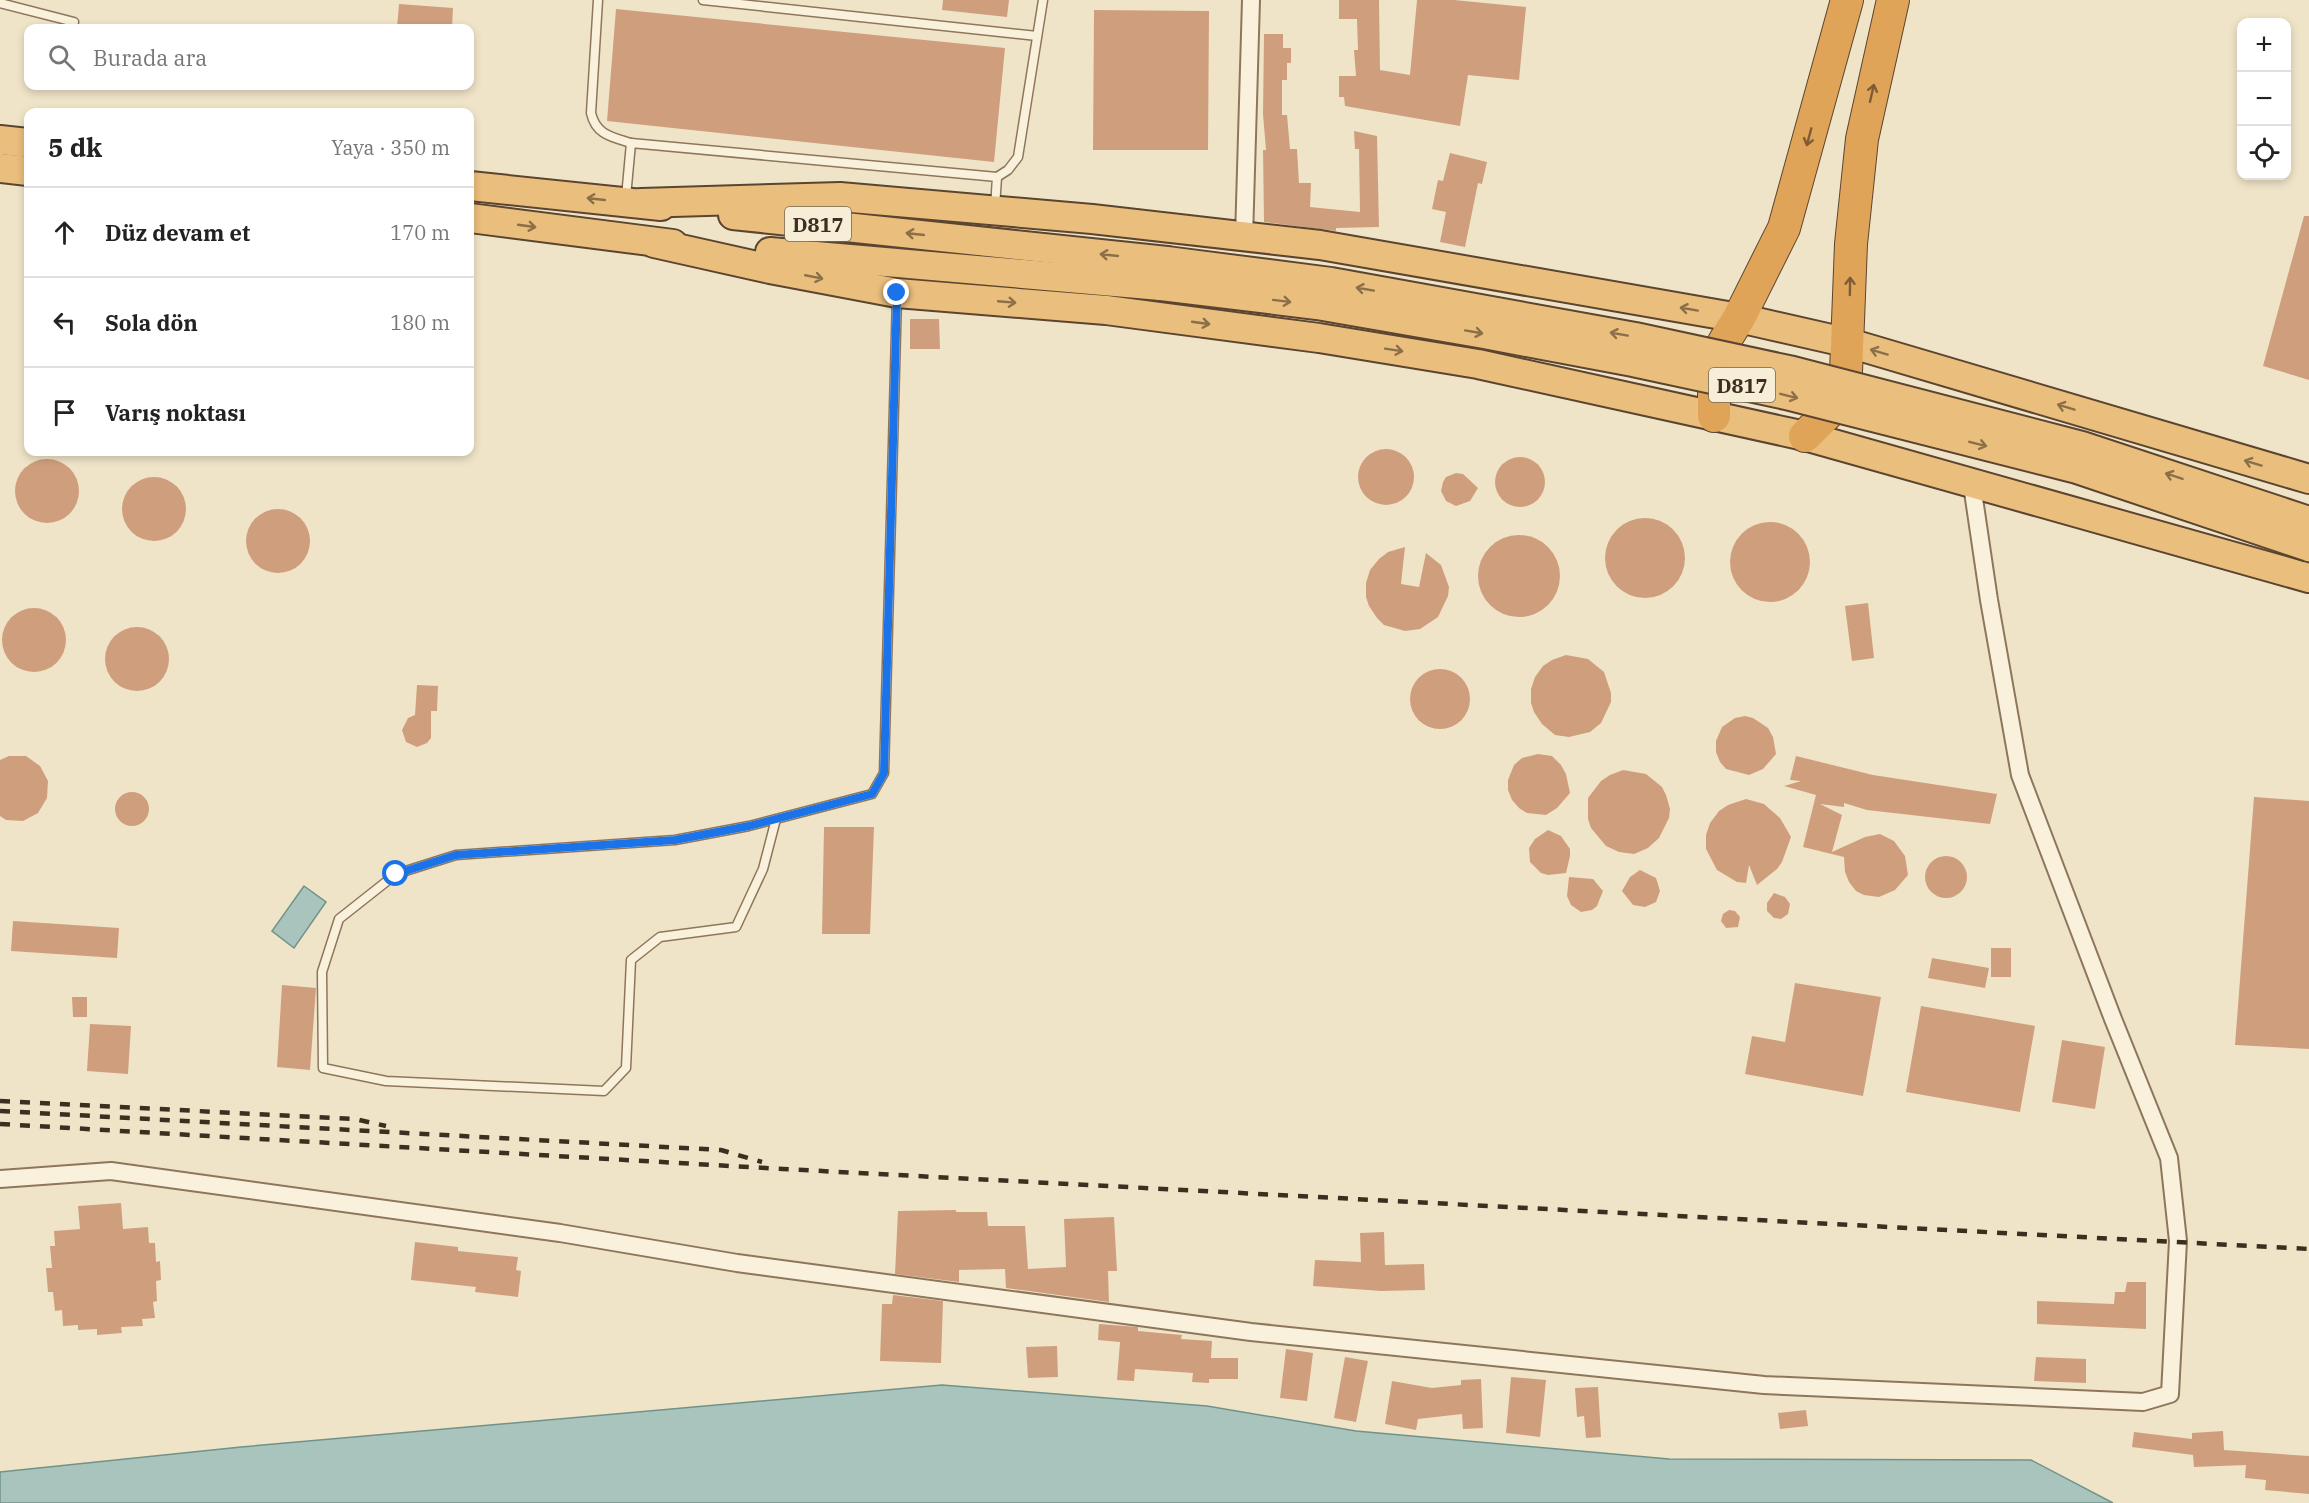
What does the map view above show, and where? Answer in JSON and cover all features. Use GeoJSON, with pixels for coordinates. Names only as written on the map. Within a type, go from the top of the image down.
{"type":"FeatureCollection","features":[{"type":"Feature","properties":{"kind":"highway"},"geometry":{"type":"LineString","coordinates":[[1714,416],[1714,386],[1724,342],[1739,318],[1784,228],[1847,0]]}},
{"type":"Feature","properties":{"kind":"highway"},"geometry":{"type":"LineString","coordinates":[[1805,436],[1828,413],[1846,372],[1849,343],[1851,244],[1862,139],[1893,0]]}},
{"type":"Feature","properties":{"kind":"highway"},"geometry":{"type":"LineString","coordinates":[[0,140],[24,143]]}},
{"type":"Feature","properties":{"kind":"highway"},"geometry":{"type":"LineString","coordinates":[[0,168],[24,171]]}},
{"type":"Feature","properties":{"kind":"highway","name":"D817"},"geometry":{"type":"LineString","coordinates":[[474,186],[634,202],[1164,273],[1317,305],[1633,362],[1786,395],[2077,469],[2309,546]]}},
{"type":"Feature","properties":{"kind":"highway"},"geometry":{"type":"LineString","coordinates":[[634,202],[840,197],[1092,219],[1320,245],[1739,318],[1849,343],[2309,479]]}},
{"type":"Feature","properties":{"kind":"highway","name":"D817"},"geometry":{"type":"LineString","coordinates":[[474,219],[654,243],[1331,282],[1635,337],[1793,371],[2082,446],[2309,521]]}},
{"type":"Feature","properties":{"kind":"highway"},"geometry":{"type":"LineString","coordinates":[[654,243],[770,269],[897,293],[1106,310],[1319,338],[1478,364],[1805,436],[1972,485],[2309,578]]}},
{"type":"Feature","properties":{"kind":"street"},"geometry":{"type":"LineString","coordinates":[[1244,238],[1251,0]]}},
{"type":"Feature","properties":{"kind":"street"},"geometry":{"type":"LineString","coordinates":[[0,1179],[111,1171],[561,1233],[737,1263],[1251,1332],[1764,1385],[2144,1402],[2170,1394],[2178,1241],[2169,1158],[2020,775],[1989,600],[1972,485]]}},
{"type":"Feature","properties":{"kind":"lane"},"geometry":{"type":"LineString","coordinates":[[598,0],[591,113],[594,124],[603,134],[631,143],[997,177],[1008,170],[1018,158],[1043,0]]}},
{"type":"Feature","properties":{"kind":"lane"},"geometry":{"type":"LineString","coordinates":[[703,0],[1037,36]]}},
{"type":"Feature","properties":{"kind":"lane"},"geometry":{"type":"LineString","coordinates":[[0,3],[74,22]]}},
{"type":"Feature","properties":{"kind":"lane"},"geometry":{"type":"LineString","coordinates":[[631,143],[634,202]]}},
{"type":"Feature","properties":{"kind":"lane"},"geometry":{"type":"LineString","coordinates":[[994,210],[997,177]]}},
{"type":"Feature","properties":{"kind":"lane"},"geometry":{"type":"LineString","coordinates":[[776,819],[763,869],[736,927],[660,937],[631,960],[626,1068],[604,1091],[386,1081],[323,1068],[322,972],[339,919],[396,874],[456,855],[675,840],[776,819],[872,794],[884,773],[897,293]]}},
{"type":"Feature","properties":{"kind":"water"},"geometry":{"type":"Polygon","coordinates":[[[304,886],[326,902],[294,948],[272,931],[304,886]]]}},
{"type":"Feature","properties":{"kind":"water"},"geometry":{"type":"Polygon","coordinates":[[[942,1385],[1207,1406],[1356,1431],[1669,1459],[2031,1460],[2113,1503],[0,1503],[0,1472],[241,1447],[942,1385]]]}},
{"type":"Feature","properties":{"kind":"building"},"geometry":{"type":"Polygon","coordinates":[[[943,0],[1009,0],[1007,17],[942,10],[943,0]]]}},
{"type":"Feature","properties":{"kind":"building"},"geometry":{"type":"Polygon","coordinates":[[[1339,0],[1379,0],[1380,70],[1410,75],[1417,0],[1454,0],[1526,7],[1519,80],[1468,75],[1460,126],[1345,106],[1344,97],[1339,97],[1339,76],[1356,76],[1354,50],[1358,50],[1357,19],[1339,19],[1339,0]]]}},
{"type":"Feature","properties":{"kind":"building"},"geometry":{"type":"Polygon","coordinates":[[[399,4],[453,8],[452,24],[397,24],[399,4]]]}},
{"type":"Feature","properties":{"kind":"building"},"geometry":{"type":"Polygon","coordinates":[[[616,9],[1005,48],[994,162],[607,121],[616,9]]]}},
{"type":"Feature","properties":{"kind":"building"},"geometry":{"type":"Polygon","coordinates":[[[1094,10],[1209,11],[1208,150],[1093,150],[1094,10]]]}},
{"type":"Feature","properties":{"kind":"building"},"geometry":{"type":"Polygon","coordinates":[[[1264,34],[1283,34],[1283,48],[1291,48],[1291,63],[1287,63],[1287,80],[1282,80],[1282,115],[1287,115],[1290,149],[1297,149],[1299,183],[1311,183],[1310,207],[1360,212],[1359,149],[1355,149],[1354,131],[1377,136],[1379,227],[1336,228],[1336,231],[1264,222],[1263,150],[1266,150],[1263,114],[1264,34]]]}},
{"type":"Feature","properties":{"kind":"building"},"geometry":{"type":"Polygon","coordinates":[[[1450,153],[1487,162],[1482,184],[1478,183],[1465,247],[1440,242],[1446,212],[1432,209],[1438,180],[1443,181],[1450,153]]]}},
{"type":"Feature","properties":{"kind":"building"},"geometry":{"type":"Polygon","coordinates":[[[2304,216],[2309,216],[2309,380],[2263,366],[2304,216]]]}},
{"type":"Feature","properties":{"kind":"building"},"geometry":{"type":"Polygon","coordinates":[[[910,319],[939,319],[940,349],[910,349],[910,319]]]}},
{"type":"Feature","properties":{"kind":"building"},"geometry":{"type":"Polygon","coordinates":[[[1386,449],[1397,451],[1406,457],[1412,466],[1414,477],[1412,488],[1406,497],[1397,503],[1386,505],[1375,503],[1366,497],[1360,488],[1358,477],[1360,466],[1366,457],[1375,451],[1386,449]]]}},
{"type":"Feature","properties":{"kind":"building"},"geometry":{"type":"Polygon","coordinates":[[[1515,457],[1525,457],[1538,464],[1545,477],[1545,487],[1538,500],[1525,507],[1515,507],[1506,503],[1499,496],[1495,487],[1495,477],[1499,468],[1506,461],[1515,457]]]}},
{"type":"Feature","properties":{"kind":"building"},"geometry":{"type":"Polygon","coordinates":[[[41,459],[53,459],[70,468],[77,479],[79,491],[77,503],[70,514],[53,523],[41,523],[29,518],[20,509],[15,497],[15,485],[20,473],[29,464],[41,459]]]}},
{"type":"Feature","properties":{"kind":"building"},"geometry":{"type":"Polygon","coordinates":[[[1456,473],[1463,474],[1478,488],[1470,501],[1456,506],[1446,501],[1441,491],[1446,477],[1456,473]]]}},
{"type":"Feature","properties":{"kind":"building"},"geometry":{"type":"Polygon","coordinates":[[[148,477],[160,477],[177,486],[184,497],[186,509],[184,521],[177,532],[160,541],[148,541],[136,536],[127,527],[122,515],[122,503],[127,491],[136,482],[148,477]]]}},
{"type":"Feature","properties":{"kind":"building"},"geometry":{"type":"Polygon","coordinates":[[[272,509],[284,509],[301,518],[308,529],[310,541],[308,553],[301,564],[284,573],[272,573],[260,568],[251,559],[246,547],[246,535],[251,523],[260,514],[272,509]]]}},
{"type":"Feature","properties":{"kind":"building"},"geometry":{"type":"Polygon","coordinates":[[[1645,518],[1660,521],[1673,530],[1682,543],[1685,558],[1682,573],[1673,586],[1660,595],[1645,598],[1630,595],[1617,586],[1608,573],[1605,558],[1608,543],[1617,530],[1630,521],[1645,518]]]}},
{"type":"Feature","properties":{"kind":"building"},"geometry":{"type":"Polygon","coordinates":[[[1770,522],[1785,525],[1798,534],[1807,547],[1810,562],[1807,577],[1798,590],[1785,599],[1770,602],[1755,599],[1742,590],[1733,577],[1730,562],[1733,547],[1742,534],[1755,525],[1770,522]]]}},
{"type":"Feature","properties":{"kind":"building"},"geometry":{"type":"Polygon","coordinates":[[[1519,535],[1535,539],[1548,547],[1556,560],[1560,576],[1556,592],[1548,605],[1535,613],[1519,617],[1503,613],[1490,605],[1482,592],[1478,576],[1482,560],[1490,547],[1503,539],[1519,535]]]}},
{"type":"Feature","properties":{"kind":"building"},"geometry":{"type":"Polygon","coordinates":[[[1405,547],[1401,584],[1419,587],[1426,553],[1441,565],[1449,587],[1448,596],[1438,617],[1420,629],[1405,631],[1384,625],[1377,618],[1366,597],[1366,583],[1370,570],[1379,559],[1388,552],[1405,547]]]}},
{"type":"Feature","properties":{"kind":"building"},"geometry":{"type":"Polygon","coordinates":[[[1868,603],[1874,658],[1852,661],[1845,606],[1868,603]]]}},
{"type":"Feature","properties":{"kind":"building"},"geometry":{"type":"Polygon","coordinates":[[[28,608],[40,608],[57,617],[64,628],[66,640],[64,652],[57,663],[40,672],[28,672],[16,667],[7,658],[2,646],[2,634],[7,622],[16,613],[28,608]]]}},
{"type":"Feature","properties":{"kind":"building"},"geometry":{"type":"Polygon","coordinates":[[[131,627],[143,627],[160,636],[167,647],[169,659],[167,671],[160,682],[143,691],[131,691],[119,686],[110,677],[105,665],[105,653],[110,641],[119,632],[131,627]]]}},
{"type":"Feature","properties":{"kind":"building"},"geometry":{"type":"Polygon","coordinates":[[[1566,655],[1588,659],[1604,672],[1611,693],[1611,702],[1601,723],[1590,732],[1569,737],[1555,735],[1542,724],[1531,703],[1531,689],[1535,677],[1543,666],[1566,655]]]}},
{"type":"Feature","properties":{"kind":"building"},"geometry":{"type":"Polygon","coordinates":[[[1440,669],[1457,674],[1465,682],[1470,699],[1465,716],[1457,724],[1440,729],[1423,724],[1415,716],[1410,699],[1415,682],[1423,674],[1440,669]]]}},
{"type":"Feature","properties":{"kind":"building"},"geometry":{"type":"Polygon","coordinates":[[[417,685],[438,686],[437,711],[431,711],[431,738],[427,743],[417,747],[406,742],[402,730],[408,718],[415,715],[417,685]]]}},
{"type":"Feature","properties":{"kind":"building"},"geometry":{"type":"Polygon","coordinates":[[[1745,716],[1753,718],[1768,728],[1773,737],[1776,754],[1763,769],[1749,775],[1726,769],[1716,752],[1716,741],[1722,727],[1735,718],[1745,716]]]}},
{"type":"Feature","properties":{"kind":"building"},"geometry":{"type":"Polygon","coordinates":[[[1538,754],[1552,756],[1561,765],[1566,774],[1570,793],[1557,808],[1546,815],[1527,813],[1519,808],[1512,800],[1508,790],[1508,780],[1514,765],[1522,758],[1538,754]]]}},
{"type":"Feature","properties":{"kind":"building"},"geometry":{"type":"Polygon","coordinates":[[[9,756],[26,756],[40,766],[48,781],[47,798],[38,813],[23,821],[6,820],[0,816],[0,760],[9,756]]]}},
{"type":"Feature","properties":{"kind":"building"},"geometry":{"type":"Polygon","coordinates":[[[1796,756],[1873,775],[1997,794],[1990,824],[1867,810],[1844,803],[1844,807],[1820,804],[1842,815],[1832,852],[1865,837],[1880,834],[1894,841],[1905,856],[1908,875],[1895,890],[1879,897],[1864,895],[1856,891],[1849,882],[1845,872],[1844,857],[1803,847],[1816,795],[1784,786],[1801,781],[1790,780],[1796,756]]]}},
{"type":"Feature","properties":{"kind":"building"},"geometry":{"type":"Polygon","coordinates":[[[1623,770],[1646,774],[1662,787],[1670,809],[1669,818],[1659,838],[1648,848],[1634,854],[1619,852],[1606,846],[1591,828],[1588,819],[1588,798],[1601,781],[1623,770]]]}},
{"type":"Feature","properties":{"kind":"building"},"geometry":{"type":"Polygon","coordinates":[[[132,792],[144,797],[149,809],[144,821],[132,826],[120,821],[115,809],[120,797],[132,792]]]}},
{"type":"Feature","properties":{"kind":"building"},"geometry":{"type":"Polygon","coordinates":[[[2254,797],[2309,801],[2309,1049],[2235,1045],[2254,797]]]}},
{"type":"Feature","properties":{"kind":"building"},"geometry":{"type":"Polygon","coordinates":[[[1746,799],[1764,804],[1780,818],[1791,837],[1782,862],[1757,885],[1749,865],[1746,883],[1737,882],[1717,870],[1706,849],[1706,835],[1710,823],[1719,811],[1728,805],[1746,799]]]}},
{"type":"Feature","properties":{"kind":"building"},"geometry":{"type":"Polygon","coordinates":[[[824,827],[874,827],[870,934],[822,934],[824,827]]]}},
{"type":"Feature","properties":{"kind":"building"},"geometry":{"type":"Polygon","coordinates":[[[1548,830],[1561,836],[1570,849],[1566,873],[1548,875],[1541,873],[1530,862],[1529,848],[1535,839],[1548,830]]]}},
{"type":"Feature","properties":{"kind":"building"},"geometry":{"type":"Polygon","coordinates":[[[1946,856],[1954,857],[1961,862],[1966,869],[1966,885],[1961,892],[1954,897],[1946,898],[1938,897],[1931,892],[1926,885],[1925,877],[1926,869],[1931,862],[1938,857],[1946,856]]]}},
{"type":"Feature","properties":{"kind":"building"},"geometry":{"type":"Polygon","coordinates":[[[1640,870],[1656,878],[1660,891],[1656,902],[1645,907],[1633,905],[1622,891],[1630,877],[1640,870]]]}},
{"type":"Feature","properties":{"kind":"building"},"geometry":{"type":"Polygon","coordinates":[[[1569,877],[1593,879],[1603,891],[1597,906],[1592,910],[1581,912],[1571,905],[1567,896],[1569,877]]]}},
{"type":"Feature","properties":{"kind":"building"},"geometry":{"type":"Polygon","coordinates":[[[1774,893],[1785,897],[1790,904],[1788,914],[1781,919],[1774,918],[1767,911],[1767,903],[1774,893]]]}},
{"type":"Feature","properties":{"kind":"building"},"geometry":{"type":"Polygon","coordinates":[[[1729,910],[1735,911],[1740,917],[1738,927],[1726,928],[1721,921],[1723,914],[1729,910]]]}},
{"type":"Feature","properties":{"kind":"building"},"geometry":{"type":"Polygon","coordinates":[[[13,921],[119,928],[117,958],[11,951],[13,921]]]}},
{"type":"Feature","properties":{"kind":"building"},"geometry":{"type":"Polygon","coordinates":[[[1991,948],[2011,948],[2011,977],[1991,977],[1991,948]]]}},
{"type":"Feature","properties":{"kind":"building"},"geometry":{"type":"Polygon","coordinates":[[[1932,958],[1989,968],[1985,988],[1928,978],[1932,958]]]}},
{"type":"Feature","properties":{"kind":"building"},"geometry":{"type":"Polygon","coordinates":[[[1795,983],[1881,997],[1863,1096],[1745,1074],[1752,1036],[1785,1042],[1795,983]]]}},
{"type":"Feature","properties":{"kind":"building"},"geometry":{"type":"Polygon","coordinates":[[[282,985],[316,988],[310,1070],[277,1067],[282,985]]]}},
{"type":"Feature","properties":{"kind":"building"},"geometry":{"type":"Polygon","coordinates":[[[72,997],[87,997],[87,1017],[73,1017],[72,997]]]}},
{"type":"Feature","properties":{"kind":"building"},"geometry":{"type":"Polygon","coordinates":[[[1921,1006],[2035,1026],[2020,1112],[1906,1092],[1921,1006]]]}},
{"type":"Feature","properties":{"kind":"building"},"geometry":{"type":"Polygon","coordinates":[[[90,1024],[131,1026],[128,1074],[87,1071],[90,1024]]]}},
{"type":"Feature","properties":{"kind":"building"},"geometry":{"type":"Polygon","coordinates":[[[2062,1040],[2105,1047],[2095,1109],[2052,1102],[2062,1040]]]}},
{"type":"Feature","properties":{"kind":"building"},"geometry":{"type":"Polygon","coordinates":[[[121,1203],[123,1229],[148,1227],[149,1243],[155,1243],[156,1262],[160,1261],[161,1280],[156,1281],[157,1301],[153,1302],[155,1318],[142,1319],[143,1326],[121,1327],[122,1333],[97,1335],[97,1329],[78,1330],[78,1325],[63,1326],[62,1310],[55,1311],[53,1292],[48,1292],[46,1268],[52,1268],[50,1246],[55,1246],[54,1231],[80,1229],[78,1206],[121,1203]]]}},
{"type":"Feature","properties":{"kind":"building"},"geometry":{"type":"Polygon","coordinates":[[[956,1210],[956,1212],[987,1212],[988,1226],[1025,1226],[1028,1269],[1066,1267],[1064,1219],[1114,1217],[1117,1271],[1108,1271],[1109,1302],[1006,1288],[1005,1269],[959,1270],[959,1282],[895,1274],[898,1211],[956,1210]]]}},
{"type":"Feature","properties":{"kind":"building"},"geometry":{"type":"Polygon","coordinates":[[[1384,1232],[1385,1265],[1424,1264],[1425,1290],[1381,1291],[1313,1286],[1315,1260],[1361,1262],[1360,1233],[1384,1232]]]}},
{"type":"Feature","properties":{"kind":"building"},"geometry":{"type":"Polygon","coordinates":[[[415,1242],[458,1247],[458,1251],[518,1257],[516,1270],[521,1271],[518,1297],[475,1292],[476,1287],[411,1280],[415,1242]]]}},
{"type":"Feature","properties":{"kind":"building"},"geometry":{"type":"Polygon","coordinates":[[[2127,1282],[2146,1282],[2146,1329],[2037,1324],[2037,1301],[2114,1304],[2115,1292],[2125,1292],[2127,1282]]]}},
{"type":"Feature","properties":{"kind":"building"},"geometry":{"type":"Polygon","coordinates":[[[893,1295],[943,1301],[941,1363],[880,1361],[882,1304],[892,1304],[893,1295]]]}},
{"type":"Feature","properties":{"kind":"building"},"geometry":{"type":"Polygon","coordinates":[[[1099,1324],[1138,1327],[1138,1331],[1182,1335],[1181,1339],[1212,1341],[1211,1358],[1238,1358],[1238,1379],[1209,1379],[1209,1383],[1192,1382],[1193,1373],[1135,1369],[1134,1381],[1117,1380],[1120,1342],[1098,1340],[1099,1324]]]}},
{"type":"Feature","properties":{"kind":"building"},"geometry":{"type":"Polygon","coordinates":[[[1057,1346],[1058,1377],[1028,1378],[1026,1347],[1057,1346]]]}},
{"type":"Feature","properties":{"kind":"building"},"geometry":{"type":"Polygon","coordinates":[[[1286,1349],[1313,1353],[1307,1401],[1280,1398],[1286,1349]]]}},
{"type":"Feature","properties":{"kind":"building"},"geometry":{"type":"Polygon","coordinates":[[[1345,1357],[1368,1361],[1356,1422],[1334,1418],[1345,1357]]]}},
{"type":"Feature","properties":{"kind":"building"},"geometry":{"type":"Polygon","coordinates":[[[2036,1357],[2086,1359],[2086,1383],[2034,1381],[2036,1357]]]}},
{"type":"Feature","properties":{"kind":"building"},"geometry":{"type":"Polygon","coordinates":[[[1511,1377],[1546,1380],[1540,1437],[1506,1433],[1511,1377]]]}},
{"type":"Feature","properties":{"kind":"building"},"geometry":{"type":"Polygon","coordinates":[[[1481,1379],[1483,1428],[1463,1429],[1462,1414],[1418,1419],[1416,1430],[1385,1424],[1392,1381],[1432,1388],[1461,1385],[1461,1380],[1481,1379]]]}},
{"type":"Feature","properties":{"kind":"building"},"geometry":{"type":"Polygon","coordinates":[[[1598,1387],[1601,1437],[1586,1438],[1584,1416],[1577,1417],[1575,1388],[1598,1387]]]}},
{"type":"Feature","properties":{"kind":"building"},"geometry":{"type":"Polygon","coordinates":[[[1806,1410],[1808,1426],[1780,1429],[1778,1413],[1806,1410]]]}},
{"type":"Feature","properties":{"kind":"building"},"geometry":{"type":"Polygon","coordinates":[[[2223,1431],[2224,1450],[2309,1456],[2309,1494],[2265,1490],[2266,1480],[2245,1478],[2246,1465],[2194,1467],[2193,1455],[2132,1447],[2134,1432],[2192,1439],[2192,1433],[2223,1431]]]}},
{"type":"Feature","properties":{"kind":"railway"},"geometry":{"type":"LineString","coordinates":[[0,1101],[355,1119],[386,1126]]}},
{"type":"Feature","properties":{"kind":"railway"},"geometry":{"type":"LineString","coordinates":[[0,1111],[721,1150],[762,1162]]}},
{"type":"Feature","properties":{"kind":"railway"},"geometry":{"type":"LineString","coordinates":[[0,1124],[783,1169],[2309,1249]]}},
{"type":"Feature","properties":{"kind":"route"},"geometry":{"type":"LineString","coordinates":[[396,874],[456,855],[675,840],[749,826],[872,794],[884,773],[897,293]]}}]}
